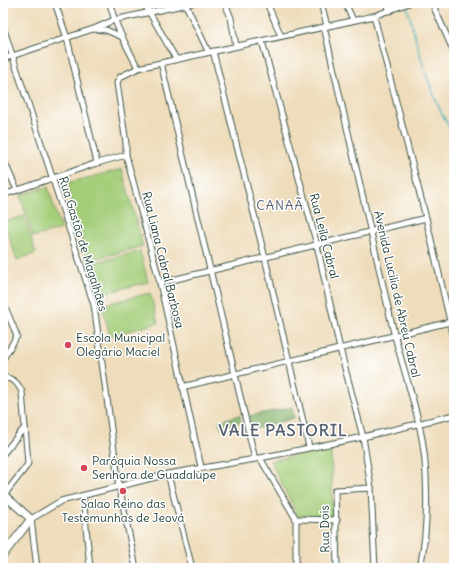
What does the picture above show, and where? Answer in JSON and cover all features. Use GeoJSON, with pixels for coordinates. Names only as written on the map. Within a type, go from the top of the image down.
{"type":"FeatureCollection","features":[{"type":"Feature","properties":{"kind":"street"},"geometry":{"type":"LineString","coordinates":[[55,3],[67,38],[96,163]]}},
{"type":"Feature","properties":{"kind":"street"},"geometry":{"type":"LineString","coordinates":[[110,3],[120,36],[138,68]]}},
{"type":"Feature","properties":{"kind":"street"},"geometry":{"type":"LineString","coordinates":[[144,3],[176,59]]}},
{"type":"Feature","properties":{"kind":"street"},"geometry":{"type":"LineString","coordinates":[[3,59],[93,29],[114,20],[192,3]]}},
{"type":"Feature","properties":{"kind":"street"},"geometry":{"type":"LineString","coordinates":[[225,3],[231,18],[236,46]]}},
{"type":"Feature","properties":{"kind":"street"},"geometry":{"type":"LineString","coordinates":[[267,3],[281,36]]}},
{"type":"Feature","properties":{"kind":"street","name":"Avenida Lucilia de Abreu Cabral"},"geometry":{"type":"LineString","coordinates":[[321,3],[325,27],[395,336],[419,424],[426,462],[424,550],[420,568]]}},
{"type":"Feature","properties":{"kind":"street"},"geometry":{"type":"LineString","coordinates":[[345,3],[353,20]]}},
{"type":"Feature","properties":{"kind":"street"},"geometry":{"type":"LineString","coordinates":[[387,3],[390,11]]}},
{"type":"Feature","properties":{"kind":"street","name":"Rua Liana Cabral Barbosa"},"geometry":{"type":"LineString","coordinates":[[201,467],[160,283],[126,155],[126,143],[117,84],[120,77],[138,68],[374,16],[409,3]]}},
{"type":"Feature","properties":{"kind":"street"},"geometry":{"type":"LineString","coordinates":[[432,3],[454,52]]}},
{"type":"Feature","properties":{"kind":"street"},"geometry":{"type":"LineString","coordinates":[[185,4],[211,51],[265,258],[287,362],[309,447]]}},
{"type":"Feature","properties":{"kind":"street"},"geometry":{"type":"LineString","coordinates":[[374,16],[452,322],[454,338]]}},
{"type":"Feature","properties":{"kind":"street","name":"Rua Gastão de Magalhães"},"geometry":{"type":"LineString","coordinates":[[3,27],[94,305],[119,486],[136,568]]}},
{"type":"Feature","properties":{"kind":"street"},"geometry":{"type":"LineString","coordinates":[[93,29],[106,30],[120,36]]}},
{"type":"Feature","properties":{"kind":"street","name":"Rua Leila Cabral"},"geometry":{"type":"LineString","coordinates":[[262,41],[317,245],[340,349],[363,437],[372,488],[375,568]]}},
{"type":"Feature","properties":{"kind":"street"},"geometry":{"type":"LineString","coordinates":[[161,63],[236,375],[258,458],[296,519],[296,568]]}},
{"type":"Feature","properties":{"kind":"street"},"geometry":{"type":"LineString","coordinates":[[3,195],[96,163],[126,155]]}},
{"type":"Feature","properties":{"kind":"street"},"geometry":{"type":"LineString","coordinates":[[3,159],[17,190]]}},
{"type":"Feature","properties":{"kind":"street"},"geometry":{"type":"LineString","coordinates":[[160,283],[426,218]]}},
{"type":"Feature","properties":{"kind":"street"},"geometry":{"type":"LineString","coordinates":[[3,302],[17,336],[3,359]]}},
{"type":"Feature","properties":{"kind":"street"},"geometry":{"type":"LineString","coordinates":[[182,387],[452,322]]}},
{"type":"Feature","properties":{"kind":"street"},"geometry":{"type":"LineString","coordinates":[[3,378],[9,378],[19,384],[22,392],[26,467],[3,495],[31,519],[37,568]]}},
{"type":"Feature","properties":{"kind":"street"},"geometry":{"type":"LineString","coordinates":[[3,555],[31,519],[60,501],[168,474],[363,437],[454,415]]}},
{"type":"Feature","properties":{"kind":"street"},"geometry":{"type":"LineString","coordinates":[[3,454],[25,427]]}},
{"type":"Feature","properties":{"kind":"street"},"geometry":{"type":"LineString","coordinates":[[168,474],[192,568]]}},
{"type":"Feature","properties":{"kind":"street","name":"Rua Dois"},"geometry":{"type":"LineString","coordinates":[[336,568],[337,520],[335,490],[372,488]]}},
{"type":"Feature","properties":{"kind":"street"},"geometry":{"type":"LineString","coordinates":[[83,496],[90,568]]}},
{"type":"Feature","properties":{"kind":"street"},"geometry":{"type":"LineString","coordinates":[[296,519],[337,520]]}},
{"type":"Feature","properties":{"kind":"green space"},"geometry":{"type":"Polygon","coordinates":[[[122,169],[143,246],[87,261],[67,183],[122,169]]]}},
{"type":"Feature","properties":{"kind":"green space"},"geometry":{"type":"Polygon","coordinates":[[[48,187],[61,229],[33,237],[20,195],[48,187]]]}},
{"type":"Feature","properties":{"kind":"green space"},"geometry":{"type":"Polygon","coordinates":[[[24,216],[36,253],[17,260],[4,222],[24,216]]]}},
{"type":"Feature","properties":{"kind":"green space"},"geometry":{"type":"Polygon","coordinates":[[[140,251],[148,282],[101,294],[92,263],[140,251]]]}},
{"type":"Feature","properties":{"kind":"green space"},"geometry":{"type":"Polygon","coordinates":[[[150,293],[158,323],[110,336],[102,305],[150,293]]]}},
{"type":"Feature","properties":{"kind":"green space"},"geometry":{"type":"Polygon","coordinates":[[[292,407],[294,418],[252,430],[249,416],[292,407]]]}},
{"type":"Feature","properties":{"kind":"green space"},"geometry":{"type":"Polygon","coordinates":[[[240,415],[241,422],[221,428],[219,421],[240,415]]]}},
{"type":"Feature","properties":{"kind":"green space"},"geometry":{"type":"Polygon","coordinates":[[[331,448],[333,516],[298,516],[270,461],[331,448]]]}},
{"type":"Feature","properties":{"kind":"waterway"},"geometry":{"type":"LineString","coordinates":[[407,6],[420,56],[431,89],[438,106],[454,135]]}},
{"type":"Feature","properties":{"kind":"place","name":"Escola Municipal Olegário Maciel"},"geometry":{"type":"Point","coordinates":[68,345]}},
{"type":"Feature","properties":{"kind":"place","name":"Paróquia Nossa Senhora de Guadalupe"},"geometry":{"type":"Point","coordinates":[84,468]}},
{"type":"Feature","properties":{"kind":"place","name":"Salao Reino das Testemunhas de Jeová"},"geometry":{"type":"Point","coordinates":[123,491]}},
{"type":"Feature","properties":{"kind":"district","name":"CANAÃ"},"geometry":{"type":"Point","coordinates":[280,205]}},
{"type":"Feature","properties":{"kind":"district","name":"VALE PASTORIL"},"geometry":{"type":"Point","coordinates":[283,430]}}]}
